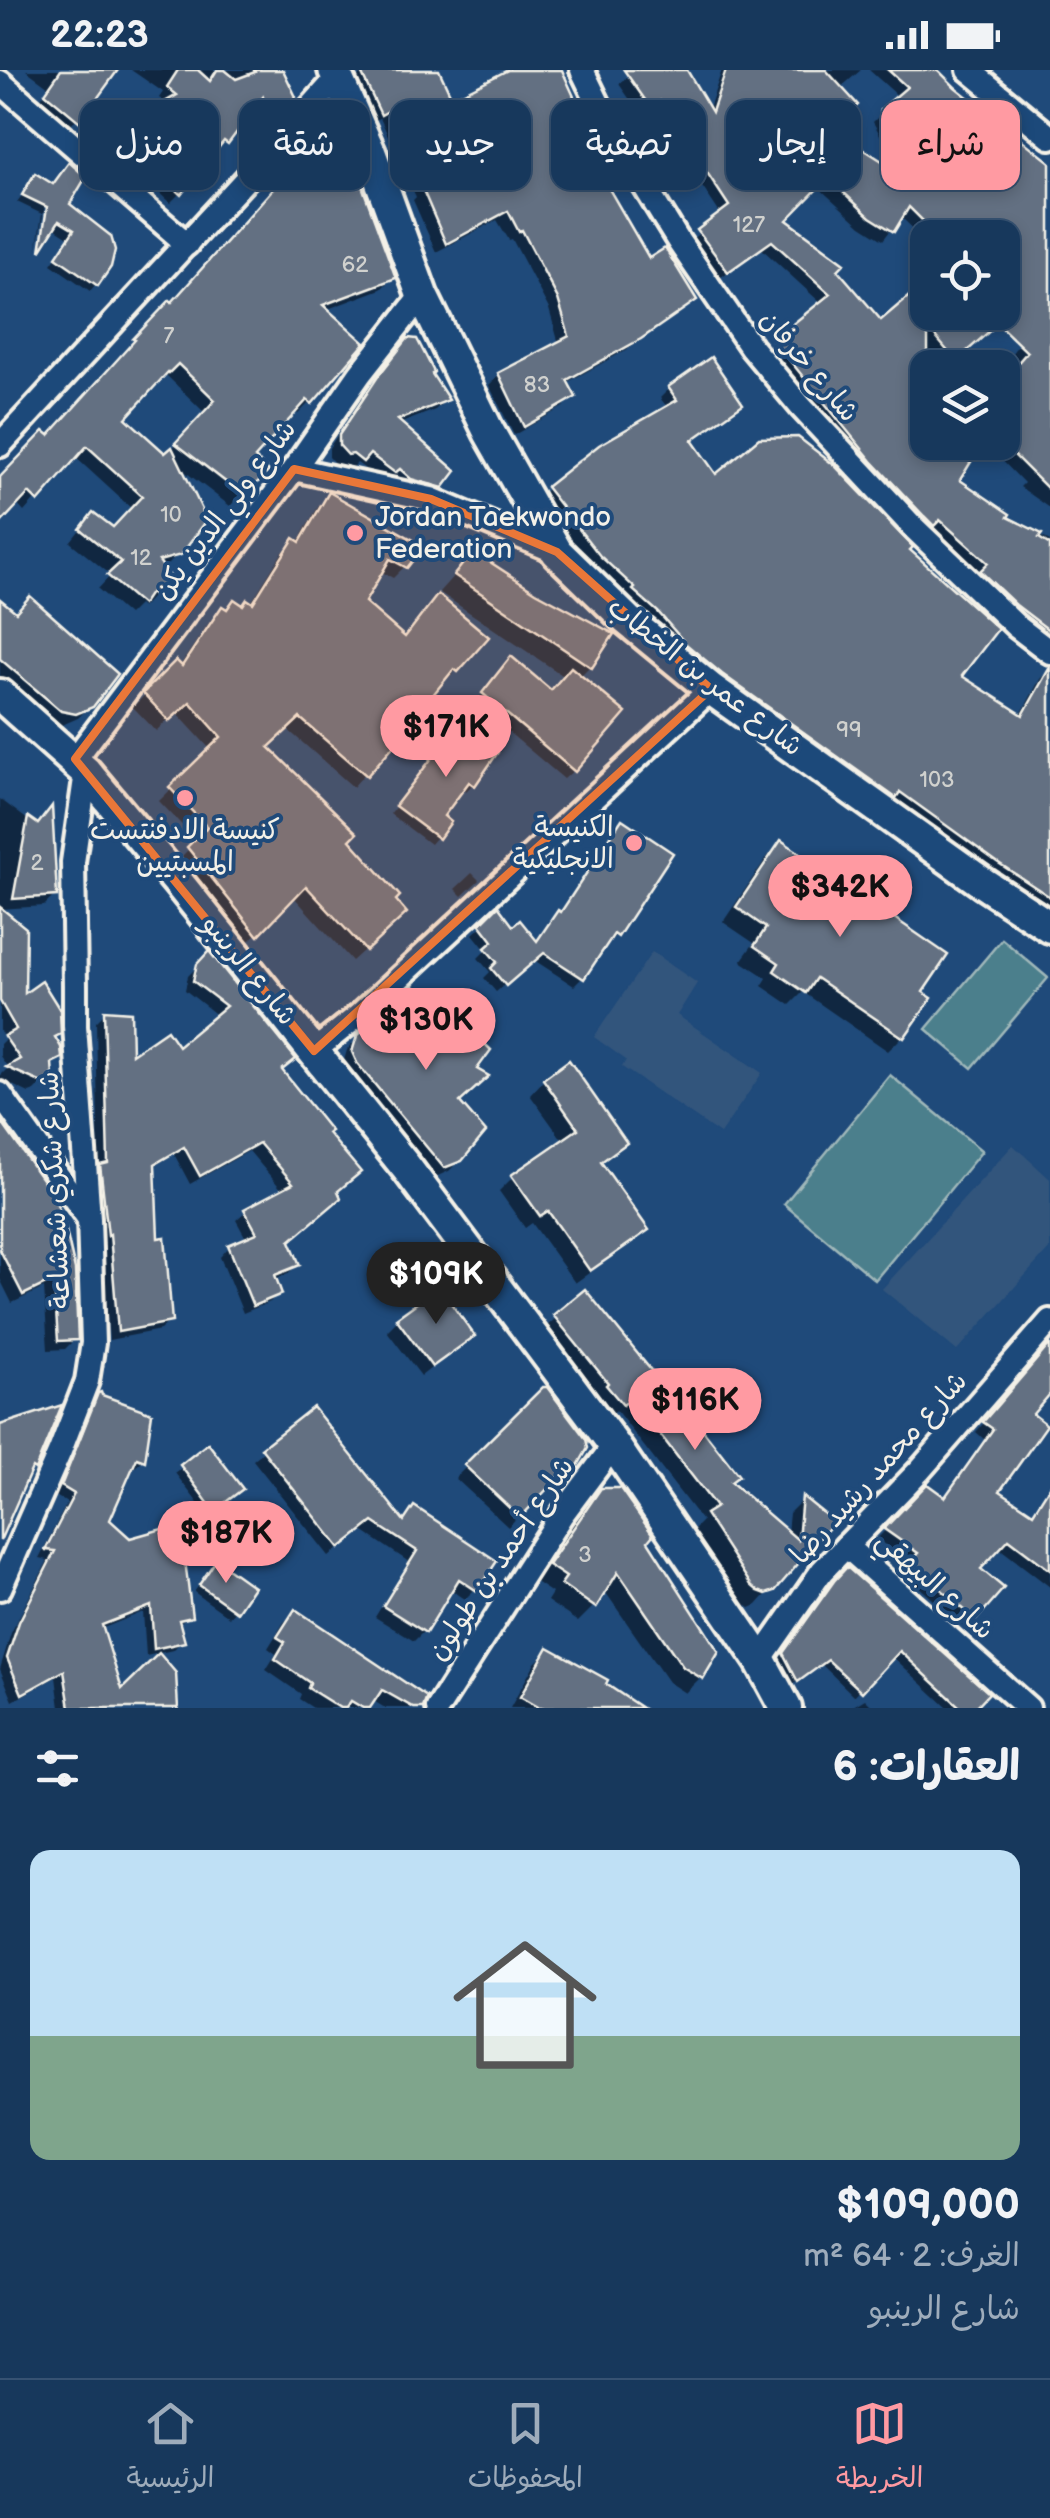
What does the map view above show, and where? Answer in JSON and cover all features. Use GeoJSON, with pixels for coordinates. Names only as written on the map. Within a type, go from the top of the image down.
{"type":"FeatureCollection","features":[{"type":"Feature","properties":{"kind":"street","name":"شارع خرفان"},"geometry":{"type":"LineString","coordinates":[[582,70],[616,140],[751,347],[913,528],[1016,626],[1050,652]]}},
{"type":"Feature","properties":{"kind":"street"},"geometry":{"type":"LineString","coordinates":[[969,70],[1050,137]]}},
{"type":"Feature","properties":{"kind":"street"},"geometry":{"type":"LineString","coordinates":[[0,445],[186,244],[336,73]]}},
{"type":"Feature","properties":{"kind":"street","name":"شارع عمر بن الخطاب"},"geometry":{"type":"LineString","coordinates":[[336,73],[370,152],[422,295],[489,432],[557,552],[627,620],[711,689],[1050,927]]}},
{"type":"Feature","properties":{"kind":"street"},"geometry":{"type":"LineString","coordinates":[[0,82],[186,244]]}},
{"type":"Feature","properties":{"kind":"street","name":"شارع ولي الدين يكن"},"geometry":{"type":"LineString","coordinates":[[80,766],[360,374],[422,295]]}},
{"type":"Feature","properties":{"kind":"street"},"geometry":{"type":"LineString","coordinates":[[294,469],[431,499],[557,552]]}},
{"type":"Feature","properties":{"kind":"street"},"geometry":{"type":"LineString","coordinates":[[314,1051],[370,1006],[711,689]]}},
{"type":"Feature","properties":{"kind":"street","name":"شارع الرينبو"},"geometry":{"type":"LineString","coordinates":[[0,695],[80,766],[314,1051],[518,1314],[614,1446],[760,1660],[786,1708]]}},
{"type":"Feature","properties":{"kind":"street","name":"شارع شكري شعشاعة"},"geometry":{"type":"LineString","coordinates":[[0,1588],[87,1381],[93,1343],[89,1219],[75,1026],[73,862],[80,766]]}},
{"type":"Feature","properties":{"kind":"street"},"geometry":{"type":"LineString","coordinates":[[0,1094],[89,1219]]}},
{"type":"Feature","properties":{"kind":"street","name":"شارع محمد رشيد رضا"},"geometry":{"type":"LineString","coordinates":[[760,1660],[822,1571],[920,1470],[1050,1321]]}},
{"type":"Feature","properties":{"kind":"street","name":"شارع أحمد بن طولون"},"geometry":{"type":"LineString","coordinates":[[438,1708],[561,1516],[614,1446]]}},
{"type":"Feature","properties":{"kind":"street","name":"شارع البيهقي"},"geometry":{"type":"LineString","coordinates":[[846,1546],[1024,1704]]}},
{"type":"Feature","properties":{"kind":"highlighted area"},"geometry":{"type":"Polygon","coordinates":[[[294,469],[431,499],[557,552],[711,689],[314,1051],[75,759],[294,469]]]}},
{"type":"Feature","properties":{"kind":"shaded area"},"geometry":{"type":"Polygon","coordinates":[[[652,952],[697,983],[677,1015],[762,1073],[720,1134],[622,1067],[626,1060],[594,1037],[652,952]]]}},
{"type":"Feature","properties":{"kind":"shaded area"},"geometry":{"type":"Polygon","coordinates":[[[1013,1145],[1050,1179],[1050,1248],[957,1351],[882,1289],[1013,1145]]]}},
{"type":"Feature","properties":{"kind":"green space"},"geometry":{"type":"Polygon","coordinates":[[[1002,939],[1048,978],[972,1068],[926,1029],[1002,939]]]}},
{"type":"Feature","properties":{"kind":"green space"},"geometry":{"type":"Polygon","coordinates":[[[890,1075],[982,1151],[875,1280],[784,1204],[890,1075]]]}},
{"type":"Feature","properties":{"kind":"building"},"geometry":{"type":"Polygon","coordinates":[[[61,70],[118,70],[96,100],[80,100],[80,122],[45,93],[61,70]]]}},
{"type":"Feature","properties":{"kind":"building"},"geometry":{"type":"Polygon","coordinates":[[[178,70],[198,70],[210,81],[217,70],[225,70],[236,79],[254,70],[283,70],[296,97],[239,100],[239,129],[228,144],[224,141],[219,147],[219,100],[168,100],[177,95],[167,87],[178,70]]]}},
{"type":"Feature","properties":{"kind":"building"},"geometry":{"type":"Polygon","coordinates":[[[360,70],[439,70],[452,98],[508,70],[562,70],[576,100],[551,100],[551,190],[610,190],[649,258],[665,248],[697,300],[641,339],[567,380],[576,397],[524,427],[498,373],[569,336],[558,299],[508,211],[446,244],[423,190],[531,190],[531,100],[390,100],[390,110],[381,115],[360,70]]]}},
{"type":"Feature","properties":{"kind":"building"},"geometry":{"type":"Polygon","coordinates":[[[624,70],[687,70],[705,100],[645,100],[624,70]]]}},
{"type":"Feature","properties":{"kind":"building"},"geometry":{"type":"Polygon","coordinates":[[[726,70],[826,70],[853,100],[726,100],[726,190],[816,190],[787,220],[845,263],[838,270],[881,320],[910,295],[910,330],[928,330],[928,350],[910,350],[910,460],[972,460],[960,480],[1010,514],[1008,517],[1042,534],[1039,538],[1050,545],[1050,631],[980,571],[988,563],[940,520],[934,526],[924,516],[872,461],[773,340],[830,294],[772,241],[728,272],[697,230],[729,206],[706,171],[706,102],[712,112],[726,70]]]}},
{"type":"Feature","properties":{"kind":"building"},"geometry":{"type":"Polygon","coordinates":[[[888,70],[938,70],[971,100],[892,100],[907,87],[888,70]]]}},
{"type":"Feature","properties":{"kind":"building"},"geometry":{"type":"Polygon","coordinates":[[[1020,138],[1050,162],[1050,491],[1019,460],[1020,360],[1027,352],[1004,330],[1020,330],[1020,220],[922,220],[909,207],[894,232],[870,217],[841,190],[861,190],[861,147],[881,160],[881,190],[1020,190],[1020,138]]]}},
{"type":"Feature","properties":{"kind":"building"},"geometry":{"type":"Polygon","coordinates":[[[69,162],[80,172],[80,187],[70,204],[111,236],[115,250],[111,267],[98,286],[56,257],[74,230],[59,221],[40,251],[47,207],[22,195],[35,173],[53,184],[69,162]]]}},
{"type":"Feature","properties":{"kind":"building"},"geometry":{"type":"Polygon","coordinates":[[[272,190],[364,190],[396,278],[323,305],[365,343],[312,404],[307,400],[255,458],[269,471],[244,496],[175,443],[215,400],[178,364],[126,418],[165,453],[172,447],[207,520],[181,555],[159,561],[172,579],[156,598],[150,593],[142,605],[107,575],[121,562],[80,529],[93,512],[113,527],[142,496],[87,446],[38,502],[29,493],[0,524],[0,477],[44,431],[49,435],[133,339],[172,302],[272,190]]]}},
{"type":"Feature","properties":{"kind":"building"},"geometry":{"type":"Polygon","coordinates":[[[930,330],[991,330],[968,350],[947,350],[930,330]]]}},
{"type":"Feature","properties":{"kind":"building"},"geometry":{"type":"Polygon","coordinates":[[[408,338],[417,339],[449,400],[398,420],[456,471],[443,488],[411,479],[400,469],[395,473],[370,454],[363,462],[339,445],[339,435],[408,338]]]}},
{"type":"Feature","properties":{"kind":"building"},"geometry":{"type":"Polygon","coordinates":[[[711,357],[743,404],[692,440],[716,474],[759,438],[798,437],[834,465],[913,547],[910,550],[998,629],[962,676],[1023,715],[1050,667],[1050,897],[900,792],[896,798],[722,674],[686,644],[600,556],[546,487],[599,445],[677,400],[668,387],[711,357]]]}},
{"type":"Feature","properties":{"kind":"building"},"geometry":{"type":"Polygon","coordinates":[[[329,492],[424,546],[407,568],[390,559],[365,602],[405,637],[438,594],[489,637],[458,672],[454,669],[428,701],[431,703],[367,776],[300,718],[269,747],[357,833],[350,840],[400,896],[396,900],[407,913],[366,951],[306,886],[258,936],[187,847],[207,827],[169,787],[221,737],[190,702],[169,721],[143,693],[176,660],[182,666],[222,606],[227,609],[234,599],[243,605],[247,599],[253,603],[294,538],[300,542],[329,492]]]}},
{"type":"Feature","properties":{"kind":"building"},"geometry":{"type":"Polygon","coordinates":[[[473,551],[536,592],[614,634],[592,668],[454,575],[473,551]]]}},
{"type":"Feature","properties":{"kind":"building"},"geometry":{"type":"Polygon","coordinates":[[[30,596],[118,674],[93,707],[76,714],[61,711],[0,659],[0,599],[16,612],[30,596]]]}},
{"type":"Feature","properties":{"kind":"building"},"geometry":{"type":"Polygon","coordinates":[[[511,656],[551,690],[571,667],[626,713],[575,772],[482,693],[511,656]]]}},
{"type":"Feature","properties":{"kind":"building"},"geometry":{"type":"Polygon","coordinates":[[[458,724],[498,752],[475,786],[469,782],[444,816],[451,822],[439,839],[395,806],[458,724]]]}},
{"type":"Feature","properties":{"kind":"building"},"geometry":{"type":"Polygon","coordinates":[[[52,806],[57,896],[13,899],[28,817],[38,824],[52,806]]]}},
{"type":"Feature","properties":{"kind":"building"},"geometry":{"type":"Polygon","coordinates":[[[622,819],[673,853],[618,937],[614,934],[584,979],[544,953],[506,986],[491,968],[497,962],[485,948],[493,941],[480,924],[498,906],[513,926],[520,920],[537,941],[558,910],[561,912],[622,819]]]}},
{"type":"Feature","properties":{"kind":"building"},"geometry":{"type":"Polygon","coordinates":[[[781,840],[948,955],[923,992],[932,998],[904,1038],[816,978],[806,993],[774,971],[779,963],[754,946],[766,928],[736,907],[781,840]]]}},
{"type":"Feature","properties":{"kind":"building"},"geometry":{"type":"Polygon","coordinates":[[[0,907],[26,928],[25,993],[42,981],[60,1010],[61,1034],[55,1037],[62,1058],[52,1063],[53,1076],[42,1083],[6,1067],[20,1059],[4,1036],[16,1029],[0,1001],[0,907]]]}},
{"type":"Feature","properties":{"kind":"building"},"geometry":{"type":"Polygon","coordinates":[[[209,951],[296,1059],[282,1070],[361,1172],[338,1191],[341,1198],[290,1241],[300,1265],[275,1275],[282,1294],[253,1306],[228,1245],[257,1233],[244,1209],[293,1183],[259,1143],[200,1176],[184,1147],[155,1164],[158,1238],[165,1237],[172,1322],[118,1332],[100,1165],[108,1163],[104,1010],[131,1012],[132,1054],[167,1030],[178,1046],[226,1006],[193,981],[197,964],[209,951]]]}},
{"type":"Feature","properties":{"kind":"building"},"geometry":{"type":"Polygon","coordinates":[[[414,986],[440,1020],[451,1011],[491,1050],[477,1069],[489,1076],[460,1102],[486,1132],[462,1161],[444,1168],[352,1052],[357,1036],[414,986]]]}},
{"type":"Feature","properties":{"kind":"building"},"geometry":{"type":"Polygon","coordinates":[[[569,1060],[627,1143],[601,1162],[649,1230],[590,1271],[548,1211],[540,1216],[511,1175],[578,1129],[543,1079],[569,1060]]]}},
{"type":"Feature","properties":{"kind":"building"},"geometry":{"type":"Polygon","coordinates":[[[0,1120],[54,1196],[65,1226],[75,1270],[78,1340],[58,1341],[54,1280],[23,1295],[0,1250],[0,1120]]]}},
{"type":"Feature","properties":{"kind":"building"},"geometry":{"type":"Polygon","coordinates":[[[439,1287],[475,1336],[432,1367],[396,1318],[439,1287]]]}},
{"type":"Feature","properties":{"kind":"building"},"geometry":{"type":"Polygon","coordinates":[[[585,1289],[739,1476],[731,1482],[798,1540],[802,1496],[834,1522],[775,1591],[766,1594],[751,1585],[705,1514],[716,1507],[632,1398],[623,1405],[553,1315],[585,1289]]]}},
{"type":"Feature","properties":{"kind":"building"},"geometry":{"type":"Polygon","coordinates":[[[1050,1344],[1050,1394],[1033,1414],[1047,1425],[1000,1491],[1033,1513],[1050,1486],[1050,1570],[1009,1539],[981,1569],[1004,1588],[976,1620],[910,1562],[918,1553],[884,1529],[927,1484],[945,1497],[993,1429],[983,1422],[1050,1344]]]}},
{"type":"Feature","properties":{"kind":"building"},"geometry":{"type":"Polygon","coordinates":[[[547,1387],[586,1439],[588,1448],[572,1476],[565,1470],[520,1518],[464,1465],[547,1387]]]}},
{"type":"Feature","properties":{"kind":"building"},"geometry":{"type":"Polygon","coordinates":[[[101,1392],[152,1413],[145,1461],[137,1458],[110,1520],[130,1538],[169,1527],[182,1536],[192,1617],[179,1620],[185,1642],[154,1649],[151,1606],[102,1625],[122,1689],[159,1653],[176,1673],[178,1708],[70,1708],[64,1671],[22,1694],[7,1658],[19,1622],[55,1551],[45,1550],[74,1494],[61,1486],[101,1392]]]}},
{"type":"Feature","properties":{"kind":"building"},"geometry":{"type":"Polygon","coordinates":[[[62,1405],[35,1470],[32,1468],[0,1541],[0,1425],[62,1405]]]}},
{"type":"Feature","properties":{"kind":"building"},"geometry":{"type":"Polygon","coordinates":[[[313,1407],[404,1521],[414,1506],[497,1561],[477,1591],[459,1579],[426,1633],[383,1606],[417,1551],[373,1522],[340,1548],[261,1448],[313,1407]]]}},
{"type":"Feature","properties":{"kind":"building"},"geometry":{"type":"Polygon","coordinates":[[[208,1443],[243,1489],[214,1511],[180,1465],[208,1443]]]}},
{"type":"Feature","properties":{"kind":"building"},"geometry":{"type":"Polygon","coordinates":[[[601,1488],[620,1488],[653,1535],[648,1541],[719,1652],[703,1679],[683,1667],[618,1572],[596,1608],[561,1584],[566,1577],[548,1565],[601,1488]]]}},
{"type":"Feature","properties":{"kind":"building"},"geometry":{"type":"Polygon","coordinates":[[[216,1560],[254,1587],[237,1612],[199,1585],[216,1560]]]}},
{"type":"Feature","properties":{"kind":"building"},"geometry":{"type":"Polygon","coordinates":[[[847,1567],[989,1693],[975,1708],[961,1708],[900,1651],[862,1692],[828,1660],[798,1682],[783,1653],[847,1567]]]}},
{"type":"Feature","properties":{"kind":"building"},"geometry":{"type":"Polygon","coordinates":[[[295,1609],[427,1697],[423,1708],[414,1708],[382,1690],[370,1708],[351,1701],[346,1708],[340,1708],[308,1688],[310,1683],[275,1659],[285,1642],[277,1637],[295,1609]]]}},
{"type":"Feature","properties":{"kind":"building"},"geometry":{"type":"Polygon","coordinates":[[[548,1647],[608,1680],[606,1684],[642,1708],[539,1708],[520,1697],[548,1647]]]}},
{"type":"Feature","properties":{"kind":"place","name":"Jordan Taekwondo Federation"},"geometry":{"type":"Point","coordinates":[355,533]}},
{"type":"Feature","properties":{"kind":"place","name":"كنيسة الادفنتست المسبتيين"},"geometry":{"type":"Point","coordinates":[185,798]}},
{"type":"Feature","properties":{"kind":"place","name":"الكنيسة الانجليكية"},"geometry":{"type":"Point","coordinates":[634,843]}}]}
